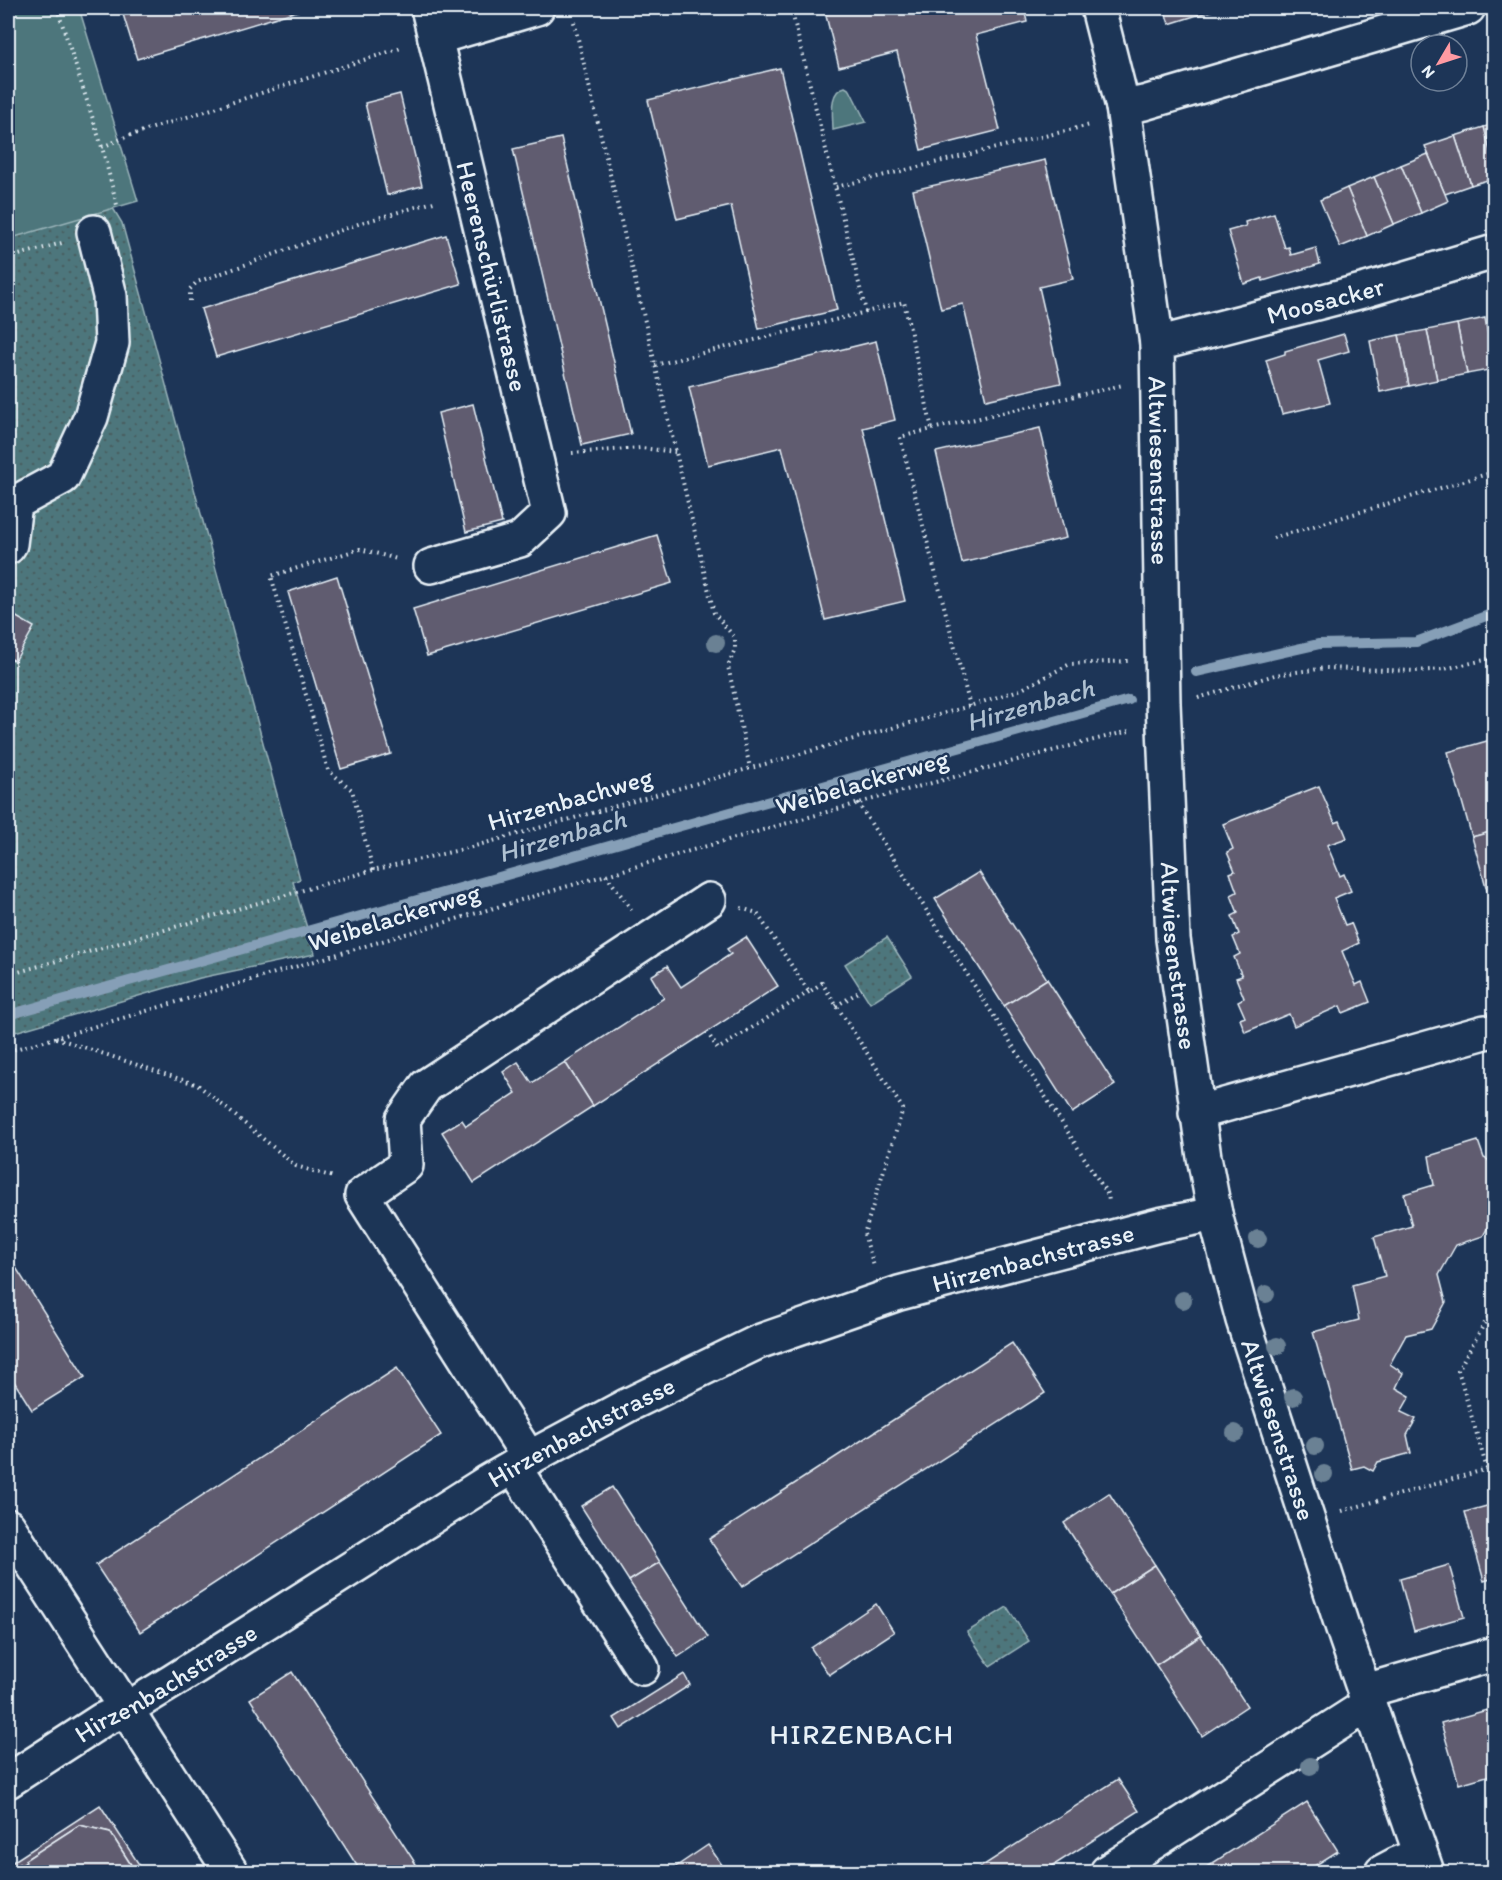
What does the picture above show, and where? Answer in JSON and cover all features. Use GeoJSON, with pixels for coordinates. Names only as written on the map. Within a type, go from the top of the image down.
{"type":"FeatureCollection","features":[{"type":"Feature","properties":{"kind":"street"},"geometry":{"type":"LineString","coordinates":[[424,31],[537,8]]}},
{"type":"Feature","properties":{"kind":"street","name":"Altwiesenstrasse"},"geometry":{"type":"LineString","coordinates":[[1098,8],[1123,107],[1156,344],[1163,704],[1173,939],[1196,1113],[1215,1214],[1242,1320],[1424,1864]]}},
{"type":"Feature","properties":{"kind":"street"},"geometry":{"type":"LineString","coordinates":[[1123,107],[1144,103],[1468,8]]}},
{"type":"Feature","properties":{"kind":"street","name":"Heerenschürlistrasse"},"geometry":{"type":"LineString","coordinates":[[418,563],[520,540],[549,513],[424,31]]}},
{"type":"Feature","properties":{"kind":"street"},"geometry":{"type":"LineString","coordinates":[[8,547],[15,503],[63,477],[91,417],[112,343],[110,296],[94,232]]}},
{"type":"Feature","properties":{"kind":"street","name":"Moosacker"},"geometry":{"type":"LineString","coordinates":[[1156,344],[1365,290],[1494,252]]}},
{"type":"Feature","properties":{"kind":"street"},"geometry":{"type":"LineString","coordinates":[[642,1668],[362,1195],[406,1165],[403,1119],[426,1086],[708,900]]}},
{"type":"Feature","properties":{"kind":"street"},"geometry":{"type":"LineString","coordinates":[[1196,1113],[1485,1032]]}},
{"type":"Feature","properties":{"kind":"street","name":"Hirzenbachstrasse"},"geometry":{"type":"LineString","coordinates":[[8,1781],[102,1720],[127,1709],[521,1462],[628,1405],[759,1341],[899,1293],[1159,1225],[1215,1214]]}},
{"type":"Feature","properties":{"kind":"street"},"geometry":{"type":"LineString","coordinates":[[8,1526],[231,1872]]}},
{"type":"Feature","properties":{"kind":"street"},"geometry":{"type":"LineString","coordinates":[[1107,1872],[1367,1698],[1494,1654]]}},
{"type":"Feature","properties":{"kind":"street"},"geometry":{"type":"LineString","coordinates":[[1382,1872],[1397,1864],[1424,1864]]}},
{"type":"Feature","properties":{"kind":"path"},"geometry":{"type":"LineString","coordinates":[[8,258],[104,229],[114,221],[117,206],[102,147],[57,8]]}},
{"type":"Feature","properties":{"kind":"path"},"geometry":{"type":"LineString","coordinates":[[58,13],[72,8]]}},
{"type":"Feature","properties":{"kind":"path"},"geometry":{"type":"LineString","coordinates":[[791,8],[866,312]]}},
{"type":"Feature","properties":{"kind":"path"},"geometry":{"type":"LineString","coordinates":[[574,22],[714,613],[735,638],[735,649],[728,666],[750,768]]}},
{"type":"Feature","properties":{"kind":"path"},"geometry":{"type":"LineString","coordinates":[[102,147],[424,31]]}},
{"type":"Feature","properties":{"kind":"path"},"geometry":{"type":"LineString","coordinates":[[836,188],[1091,125]]}},
{"type":"Feature","properties":{"kind":"path"},"geometry":{"type":"LineString","coordinates":[[190,301],[190,289],[197,282],[364,222],[443,200]]}},
{"type":"Feature","properties":{"kind":"path"},"geometry":{"type":"LineString","coordinates":[[655,365],[904,302],[932,429]]}},
{"type":"Feature","properties":{"kind":"path"},"geometry":{"type":"LineString","coordinates":[[970,706],[900,437],[1124,384]]}},
{"type":"Feature","properties":{"kind":"path"},"geometry":{"type":"LineString","coordinates":[[571,453],[641,448],[676,452]]}},
{"type":"Feature","properties":{"kind":"path"},"geometry":{"type":"LineString","coordinates":[[1273,538],[1494,472]]}},
{"type":"Feature","properties":{"kind":"path"},"geometry":{"type":"LineString","coordinates":[[373,870],[352,790],[328,770],[271,576],[360,549],[418,563]]}},
{"type":"Feature","properties":{"kind":"path"},"geometry":{"type":"LineString","coordinates":[[1163,704],[1192,700],[1275,675],[1305,670],[1326,668],[1416,671],[1444,669],[1494,658]]}},
{"type":"Feature","properties":{"kind":"path","name":"Hirzenbachweg"},"geometry":{"type":"LineString","coordinates":[[8,975],[373,870],[468,848],[970,706],[1022,689],[1070,664],[1132,661]]}},
{"type":"Feature","properties":{"kind":"path","name":"Weibelackerweg"},"geometry":{"type":"LineString","coordinates":[[8,1051],[605,875],[990,766],[1140,728]]}},
{"type":"Feature","properties":{"kind":"path"},"geometry":{"type":"LineString","coordinates":[[858,803],[1108,1195],[1110,1204]]}},
{"type":"Feature","properties":{"kind":"path"},"geometry":{"type":"LineString","coordinates":[[605,875],[652,937]]}},
{"type":"Feature","properties":{"kind":"path"},"geometry":{"type":"LineString","coordinates":[[708,900],[757,913],[809,992]]}},
{"type":"Feature","properties":{"kind":"path"},"geometry":{"type":"LineString","coordinates":[[707,1032],[718,1049],[822,983],[903,1110],[864,1234],[876,1273]]}},
{"type":"Feature","properties":{"kind":"path"},"geometry":{"type":"LineString","coordinates":[[836,1006],[862,990]]}},
{"type":"Feature","properties":{"kind":"path"},"geometry":{"type":"LineString","coordinates":[[55,1038],[198,1085],[296,1166],[340,1179],[362,1195]]}},
{"type":"Feature","properties":{"kind":"path"},"geometry":{"type":"LineString","coordinates":[[1486,1469],[1458,1370],[1494,1307]]}},
{"type":"Feature","properties":{"kind":"path"},"geometry":{"type":"LineString","coordinates":[[1337,1512],[1494,1467]]}},
{"type":"Feature","properties":{"kind":"green space"},"geometry":{"type":"Polygon","coordinates":[[[8,8],[79,8],[138,201],[8,239],[8,8]]]}},
{"type":"Feature","properties":{"kind":"green space"},"geometry":{"type":"Polygon","coordinates":[[[845,87],[850,90],[866,122],[833,130],[834,99],[836,93],[845,87]]]}},
{"type":"Feature","properties":{"kind":"green space"},"geometry":{"type":"Polygon","coordinates":[[[105,195],[122,223],[300,879],[293,882],[315,954],[200,978],[8,1034],[8,224],[105,195]]]}},
{"type":"Feature","properties":{"kind":"green space"},"geometry":{"type":"Polygon","coordinates":[[[887,937],[912,976],[870,1003],[845,964],[887,937]]]}},
{"type":"Feature","properties":{"kind":"green space"},"geometry":{"type":"Polygon","coordinates":[[[1007,1607],[1029,1641],[990,1666],[967,1632],[1007,1607]]]}},
{"type":"Feature","properties":{"kind":"building"},"geometry":{"type":"Polygon","coordinates":[[[132,8],[307,8],[137,59],[122,11],[132,8]]]}},
{"type":"Feature","properties":{"kind":"building"},"geometry":{"type":"Polygon","coordinates":[[[824,8],[1024,8],[1027,22],[976,35],[1000,130],[921,150],[897,52],[839,67],[824,8]]]}},
{"type":"Feature","properties":{"kind":"building"},"geometry":{"type":"Polygon","coordinates":[[[1164,8],[1220,8],[1169,24],[1164,8]]]}},
{"type":"Feature","properties":{"kind":"building"},"geometry":{"type":"Polygon","coordinates":[[[780,68],[837,310],[759,329],[731,206],[677,219],[648,100],[780,68]]]}},
{"type":"Feature","properties":{"kind":"building"},"geometry":{"type":"Polygon","coordinates":[[[400,94],[422,186],[387,195],[365,103],[400,94]]]}},
{"type":"Feature","properties":{"kind":"building"},"geometry":{"type":"Polygon","coordinates":[[[1494,124],[1494,167],[1484,127],[1494,124]]]}},
{"type":"Feature","properties":{"kind":"building"},"geometry":{"type":"Polygon","coordinates":[[[1484,127],[1494,167],[1494,178],[1471,185],[1455,136],[1484,127]]]}},
{"type":"Feature","properties":{"kind":"building"},"geometry":{"type":"Polygon","coordinates":[[[1455,136],[1471,185],[1445,194],[1425,146],[1455,136]]]}},
{"type":"Feature","properties":{"kind":"building"},"geometry":{"type":"Polygon","coordinates":[[[561,138],[631,434],[582,445],[513,149],[561,138]]]}},
{"type":"Feature","properties":{"kind":"building"},"geometry":{"type":"Polygon","coordinates":[[[1428,154],[1448,201],[1421,213],[1401,165],[1428,154]]]}},
{"type":"Feature","properties":{"kind":"building"},"geometry":{"type":"Polygon","coordinates":[[[1045,160],[1073,279],[1039,287],[1061,383],[986,400],[963,304],[941,309],[913,190],[1045,160]]]}},
{"type":"Feature","properties":{"kind":"building"},"geometry":{"type":"Polygon","coordinates":[[[1401,165],[1421,213],[1394,224],[1374,177],[1401,165]]]}},
{"type":"Feature","properties":{"kind":"building"},"geometry":{"type":"Polygon","coordinates":[[[1374,177],[1394,224],[1367,236],[1347,188],[1374,177]]]}},
{"type":"Feature","properties":{"kind":"building"},"geometry":{"type":"Polygon","coordinates":[[[1347,188],[1367,236],[1340,247],[1320,200],[1347,188]]]}},
{"type":"Feature","properties":{"kind":"building"},"geometry":{"type":"Polygon","coordinates":[[[1274,213],[1285,248],[1289,247],[1291,255],[1316,248],[1320,264],[1263,281],[1262,278],[1244,284],[1228,231],[1246,226],[1245,222],[1274,213]]]}},
{"type":"Feature","properties":{"kind":"building"},"geometry":{"type":"Polygon","coordinates":[[[446,235],[461,284],[216,357],[201,309],[446,235]]]}},
{"type":"Feature","properties":{"kind":"building"},"geometry":{"type":"Polygon","coordinates":[[[1485,318],[1494,369],[1467,374],[1457,324],[1485,318]]]}},
{"type":"Feature","properties":{"kind":"building"},"geometry":{"type":"Polygon","coordinates":[[[1457,324],[1467,374],[1437,380],[1427,330],[1457,324]]]}},
{"type":"Feature","properties":{"kind":"building"},"geometry":{"type":"Polygon","coordinates":[[[1427,330],[1437,380],[1409,386],[1399,335],[1427,330]]]}},
{"type":"Feature","properties":{"kind":"building"},"geometry":{"type":"Polygon","coordinates":[[[1344,334],[1349,351],[1318,360],[1330,403],[1282,414],[1266,360],[1285,354],[1285,351],[1344,334]]]}},
{"type":"Feature","properties":{"kind":"building"},"geometry":{"type":"Polygon","coordinates":[[[1399,335],[1409,386],[1380,392],[1370,341],[1399,335]]]}},
{"type":"Feature","properties":{"kind":"building"},"geometry":{"type":"Polygon","coordinates":[[[876,341],[895,420],[863,428],[905,601],[825,620],[782,447],[708,465],[689,387],[876,341]]]}},
{"type":"Feature","properties":{"kind":"building"},"geometry":{"type":"Polygon","coordinates":[[[473,404],[502,523],[466,532],[438,413],[473,404]]]}},
{"type":"Feature","properties":{"kind":"building"},"geometry":{"type":"Polygon","coordinates":[[[1040,428],[1066,538],[962,563],[936,452],[1040,428]]]}},
{"type":"Feature","properties":{"kind":"building"},"geometry":{"type":"Polygon","coordinates":[[[657,535],[672,583],[427,656],[413,609],[657,535]]]}},
{"type":"Feature","properties":{"kind":"building"},"geometry":{"type":"Polygon","coordinates":[[[337,576],[391,754],[341,769],[288,592],[337,576]]]}},
{"type":"Feature","properties":{"kind":"building"},"geometry":{"type":"Polygon","coordinates":[[[13,615],[34,627],[15,661],[8,657],[8,625],[13,615]]]}},
{"type":"Feature","properties":{"kind":"building"},"geometry":{"type":"Polygon","coordinates":[[[1494,739],[1494,831],[1472,837],[1448,752],[1494,739]]]}},
{"type":"Feature","properties":{"kind":"building"},"geometry":{"type":"Polygon","coordinates":[[[1319,786],[1335,823],[1340,821],[1347,838],[1327,845],[1340,876],[1344,874],[1351,891],[1334,898],[1345,925],[1351,923],[1359,943],[1342,951],[1356,985],[1362,982],[1370,1002],[1343,1013],[1340,1006],[1294,1026],[1289,1014],[1245,1032],[1240,1019],[1245,1017],[1238,1001],[1244,998],[1236,978],[1242,976],[1234,957],[1240,954],[1233,937],[1239,934],[1232,916],[1238,913],[1231,895],[1237,892],[1230,873],[1235,871],[1227,852],[1233,849],[1223,824],[1319,786]]]}},
{"type":"Feature","properties":{"kind":"building"},"geometry":{"type":"Polygon","coordinates":[[[1494,831],[1494,915],[1472,837],[1494,831]]]}},
{"type":"Feature","properties":{"kind":"building"},"geometry":{"type":"Polygon","coordinates":[[[979,872],[1047,979],[1004,1006],[935,899],[979,872]]]}},
{"type":"Feature","properties":{"kind":"building"},"geometry":{"type":"Polygon","coordinates":[[[746,937],[778,986],[593,1106],[565,1062],[664,998],[651,976],[667,966],[681,987],[731,954],[727,949],[746,937]]]}},
{"type":"Feature","properties":{"kind":"building"},"geometry":{"type":"Polygon","coordinates":[[[1047,979],[1115,1085],[1072,1113],[1004,1006],[1047,979]]]}},
{"type":"Feature","properties":{"kind":"building"},"geometry":{"type":"Polygon","coordinates":[[[518,1062],[532,1083],[565,1062],[593,1106],[474,1183],[442,1132],[462,1120],[466,1126],[516,1093],[503,1072],[518,1062]]]}},
{"type":"Feature","properties":{"kind":"building"},"geometry":{"type":"Polygon","coordinates":[[[1478,1141],[1484,1158],[1494,1163],[1494,1175],[1490,1183],[1494,1198],[1494,1216],[1483,1236],[1456,1245],[1439,1275],[1446,1302],[1431,1329],[1406,1335],[1390,1364],[1403,1373],[1396,1388],[1410,1396],[1401,1412],[1416,1419],[1407,1435],[1411,1453],[1378,1462],[1373,1471],[1364,1466],[1352,1469],[1313,1332],[1359,1320],[1352,1285],[1385,1276],[1374,1237],[1412,1226],[1404,1194],[1434,1185],[1429,1156],[1478,1141]]]}},
{"type":"Feature","properties":{"kind":"building"},"geometry":{"type":"Polygon","coordinates":[[[8,1255],[85,1377],[32,1410],[8,1372],[8,1255]]]}},
{"type":"Feature","properties":{"kind":"building"},"geometry":{"type":"Polygon","coordinates":[[[1012,1343],[1045,1393],[742,1587],[709,1539],[1012,1343]]]}},
{"type":"Feature","properties":{"kind":"building"},"geometry":{"type":"Polygon","coordinates":[[[397,1368],[441,1435],[140,1632],[96,1565],[397,1368]]]}},
{"type":"Feature","properties":{"kind":"building"},"geometry":{"type":"Polygon","coordinates":[[[612,1487],[660,1562],[629,1581],[581,1506],[612,1487]]]}},
{"type":"Feature","properties":{"kind":"building"},"geometry":{"type":"Polygon","coordinates":[[[1109,1493],[1155,1565],[1110,1594],[1064,1523],[1109,1493]]]}},
{"type":"Feature","properties":{"kind":"building"},"geometry":{"type":"Polygon","coordinates":[[[1494,1504],[1494,1578],[1484,1581],[1465,1512],[1494,1504]]]}},
{"type":"Feature","properties":{"kind":"building"},"geometry":{"type":"Polygon","coordinates":[[[660,1562],[708,1637],[678,1657],[629,1581],[660,1562]]]}},
{"type":"Feature","properties":{"kind":"building"},"geometry":{"type":"Polygon","coordinates":[[[1155,1565],[1201,1636],[1156,1665],[1110,1594],[1155,1565]]]}},
{"type":"Feature","properties":{"kind":"building"},"geometry":{"type":"Polygon","coordinates":[[[1449,1565],[1464,1617],[1414,1631],[1400,1579],[1449,1565]]]}},
{"type":"Feature","properties":{"kind":"building"},"geometry":{"type":"Polygon","coordinates":[[[876,1604],[894,1632],[829,1675],[811,1648],[876,1604]]]}},
{"type":"Feature","properties":{"kind":"building"},"geometry":{"type":"Polygon","coordinates":[[[1201,1636],[1247,1706],[1202,1736],[1156,1665],[1201,1636]]]}},
{"type":"Feature","properties":{"kind":"building"},"geometry":{"type":"Polygon","coordinates":[[[292,1672],[421,1872],[361,1872],[250,1699],[292,1672]]]}},
{"type":"Feature","properties":{"kind":"building"},"geometry":{"type":"Polygon","coordinates":[[[684,1674],[690,1685],[621,1729],[614,1718],[684,1674]]]}},
{"type":"Feature","properties":{"kind":"building"},"geometry":{"type":"Polygon","coordinates":[[[1494,1708],[1494,1774],[1459,1784],[1441,1723],[1494,1708]]]}},
{"type":"Feature","properties":{"kind":"building"},"geometry":{"type":"Polygon","coordinates":[[[1118,1779],[1139,1811],[1043,1872],[973,1872],[1118,1779]]]}},
{"type":"Feature","properties":{"kind":"building"},"geometry":{"type":"Polygon","coordinates":[[[1307,1802],[1338,1851],[1305,1872],[1207,1872],[1205,1868],[1307,1802]]]}},
{"type":"Feature","properties":{"kind":"building"},"geometry":{"type":"Polygon","coordinates":[[[100,1805],[144,1872],[134,1872],[110,1832],[79,1825],[8,1872],[8,1865],[100,1805]]]}},
{"type":"Feature","properties":{"kind":"building"},"geometry":{"type":"Polygon","coordinates":[[[79,1825],[110,1832],[135,1871],[8,1872],[19,1864],[20,1866],[26,1862],[25,1860],[79,1825]]]}},
{"type":"Feature","properties":{"kind":"building"},"geometry":{"type":"Polygon","coordinates":[[[708,1845],[727,1872],[668,1872],[708,1845]]]}},
{"type":"Feature","properties":{"kind":"waterway","name":"Hirzenbach"},"geometry":{"type":"LineString","coordinates":[[1196,672],[1319,644],[1416,642],[1494,613]]}},
{"type":"Feature","properties":{"kind":"waterway","name":"Hirzenbach"},"geometry":{"type":"LineString","coordinates":[[8,1015],[1129,700]]}},
{"type":"Feature","properties":{"kind":"district","name":"HIRZENBACH"},"geometry":{"type":"Point","coordinates":[862,1734]}}]}
